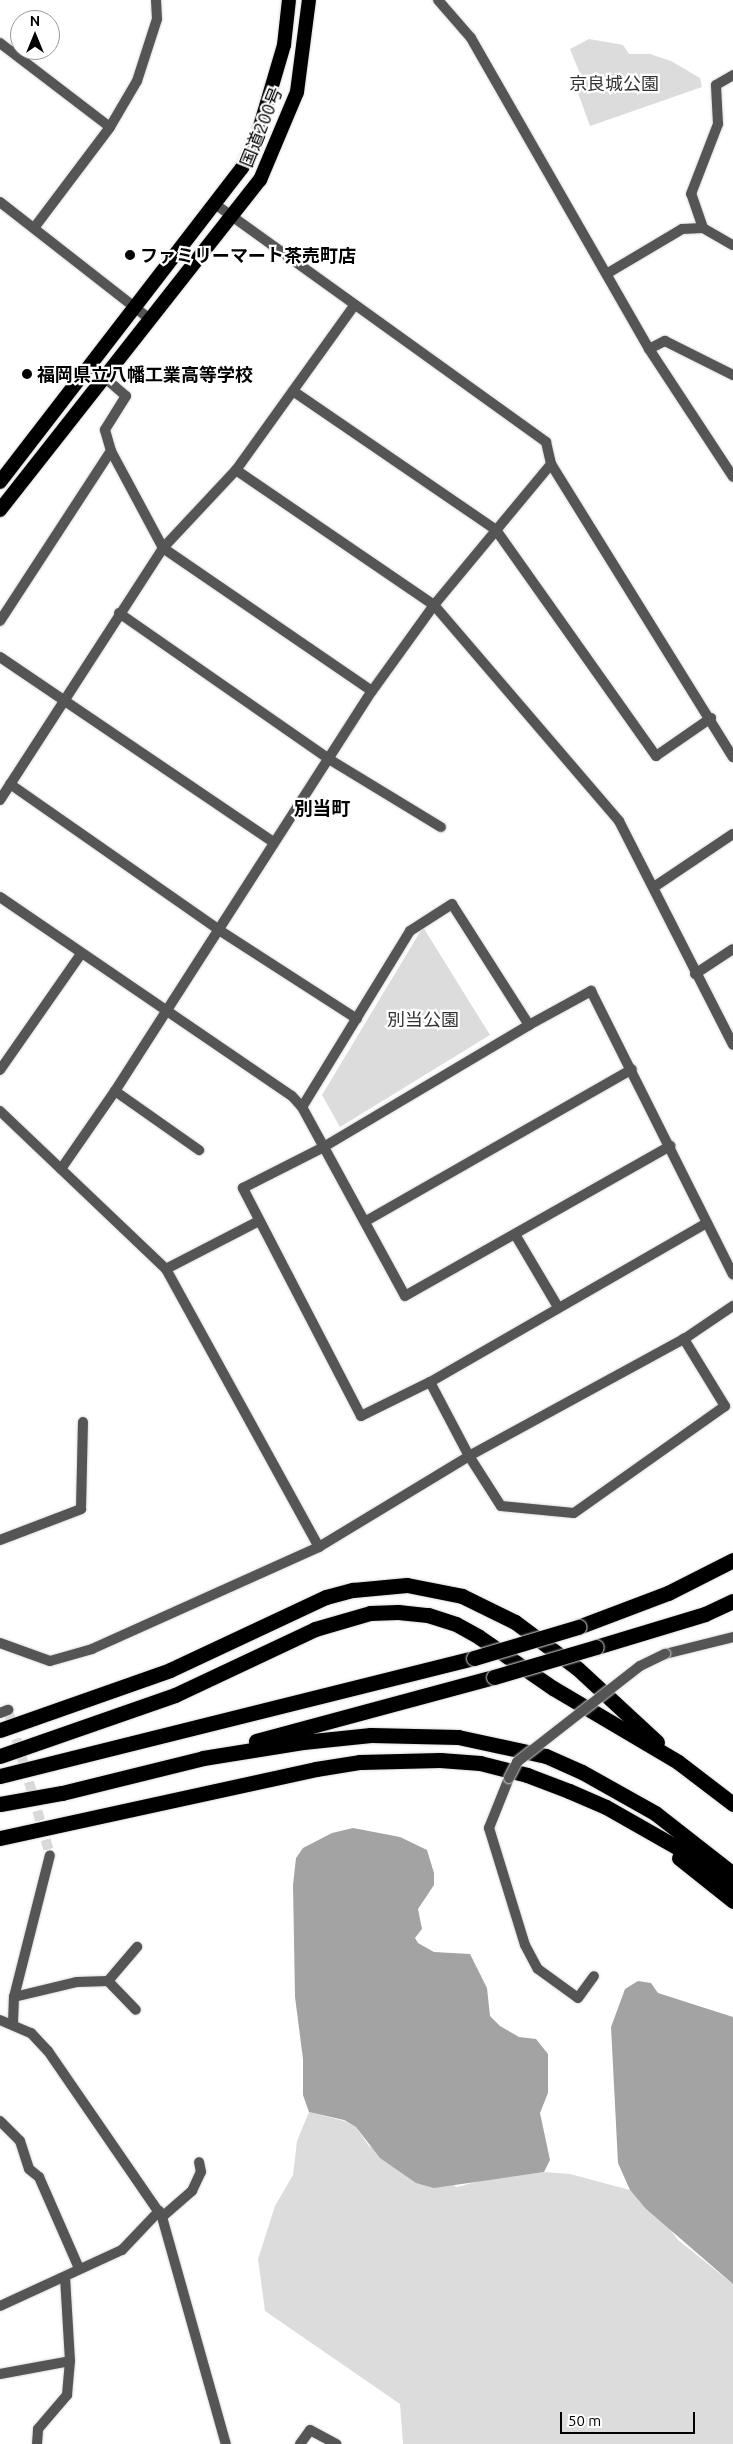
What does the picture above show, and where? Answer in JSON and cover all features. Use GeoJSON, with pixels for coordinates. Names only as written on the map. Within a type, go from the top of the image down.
{"type":"FeatureCollection","features":[{"type":"Feature","properties":{"kind":"highway","name":"国道200号"},"geometry":{"type":"LineString","coordinates":[[0,482],[136,308],[242,168],[258,130],[284,45],[289,0]]}},
{"type":"Feature","properties":{"kind":"highway","name":"国道200号"},"geometry":{"type":"LineString","coordinates":[[0,510],[260,180],[297,92],[309,0]]}},
{"type":"Feature","properties":{"kind":"highway"},"geometry":{"type":"LineString","coordinates":[[0,1776],[474,1658],[578,1627],[668,1593],[733,1560]]}},
{"type":"Feature","properties":{"kind":"highway"},"geometry":{"type":"LineString","coordinates":[[0,1730],[170,1670],[326,1597],[353,1590],[407,1585],[462,1596],[515,1622],[577,1668],[678,1762],[733,1804]]}},
{"type":"Feature","properties":{"kind":"highway"},"geometry":{"type":"LineString","coordinates":[[62,1794],[494,1678],[705,1614],[733,1601]]}},
{"type":"Feature","properties":{"kind":"highway"},"geometry":{"type":"LineString","coordinates":[[0,1756],[175,1695],[315,1629],[370,1613],[398,1612],[428,1615],[456,1624],[553,1688],[678,1762]]}},
{"type":"Feature","properties":{"kind":"highway"},"geometry":{"type":"LineString","coordinates":[[0,1804],[62,1794],[203,1758],[303,1742],[371,1735],[458,1737],[546,1756],[582,1772],[655,1813],[733,1874]]}},
{"type":"Feature","properties":{"kind":"highway"},"geometry":{"type":"LineString","coordinates":[[0,1838],[316,1769],[399,1760],[480,1763],[528,1775],[606,1807],[680,1849],[733,1884]]}},
{"type":"Feature","properties":{"kind":"highway"},"geometry":{"type":"LineString","coordinates":[[638,1826],[733,1901]]}},
{"type":"Feature","properties":{"kind":"street"},"geometry":{"type":"LineString","coordinates":[[34,228],[110,128],[137,81],[157,19],[156,0]]}},
{"type":"Feature","properties":{"kind":"street"},"geometry":{"type":"LineString","coordinates":[[438,0],[471,38],[608,273],[649,349],[733,477]]}},
{"type":"Feature","properties":{"kind":"street"},"geometry":{"type":"LineString","coordinates":[[0,43],[110,128]]}},
{"type":"Feature","properties":{"kind":"street"},"geometry":{"type":"LineString","coordinates":[[703,228],[691,194],[718,124],[716,85],[733,75]]}},
{"type":"Feature","properties":{"kind":"street"},"geometry":{"type":"LineString","coordinates":[[0,202],[150,319]]}},
{"type":"Feature","properties":{"kind":"street"},"geometry":{"type":"LineString","coordinates":[[215,204],[232,214],[354,306],[546,442],[551,464],[711,718],[733,757]]}},
{"type":"Feature","properties":{"kind":"street"},"geometry":{"type":"LineString","coordinates":[[608,273],[682,229],[703,228],[733,245]]}},
{"type":"Feature","properties":{"kind":"street"},"geometry":{"type":"LineString","coordinates":[[0,800],[64,698],[163,548],[236,470],[354,306]]}},
{"type":"Feature","properties":{"kind":"street"},"geometry":{"type":"LineString","coordinates":[[649,349],[665,341],[733,375]]}},
{"type":"Feature","properties":{"kind":"street"},"geometry":{"type":"LineString","coordinates":[[104,377],[126,396],[104,430],[112,451],[163,548],[372,691]]}},
{"type":"Feature","properties":{"kind":"street"},"geometry":{"type":"LineString","coordinates":[[293,391],[496,530],[656,756],[711,718]]}},
{"type":"Feature","properties":{"kind":"street"},"geometry":{"type":"LineString","coordinates":[[0,621],[112,451]]}},
{"type":"Feature","properties":{"kind":"street"},"geometry":{"type":"LineString","coordinates":[[61,1170],[116,1091],[273,842],[372,691],[434,605],[551,464]]}},
{"type":"Feature","properties":{"kind":"street"},"geometry":{"type":"LineString","coordinates":[[236,470],[434,605],[619,821],[654,887],[695,974],[733,1045]]}},
{"type":"Feature","properties":{"kind":"street"},"geometry":{"type":"LineString","coordinates":[[119,613],[329,759],[441,827]]}},
{"type":"Feature","properties":{"kind":"street"},"geometry":{"type":"LineString","coordinates":[[0,657],[64,698],[273,842]]}},
{"type":"Feature","properties":{"kind":"street"},"geometry":{"type":"LineString","coordinates":[[10,784],[219,930],[356,1019]]}},
{"type":"Feature","properties":{"kind":"street"},"geometry":{"type":"LineString","coordinates":[[654,887],[733,834]]}},
{"type":"Feature","properties":{"kind":"street"},"geometry":{"type":"LineString","coordinates":[[0,897],[292,1096],[302,1107],[322,1148],[366,1221],[405,1296],[516,1236],[670,1146]]}},
{"type":"Feature","properties":{"kind":"street"},"geometry":{"type":"LineString","coordinates":[[302,1107],[410,931],[452,904],[529,1024]]}},
{"type":"Feature","properties":{"kind":"street"},"geometry":{"type":"LineString","coordinates":[[695,974],[733,949]]}},
{"type":"Feature","properties":{"kind":"street"},"geometry":{"type":"LineString","coordinates":[[0,1070],[81,954]]}},
{"type":"Feature","properties":{"kind":"street"},"geometry":{"type":"LineString","coordinates":[[705,1224],[430,1382],[361,1416],[243,1188],[322,1148],[529,1024],[591,992],[670,1146],[705,1224],[733,1274]]}},
{"type":"Feature","properties":{"kind":"street"},"geometry":{"type":"LineString","coordinates":[[366,1221],[632,1069]]}},
{"type":"Feature","properties":{"kind":"street"},"geometry":{"type":"LineString","coordinates":[[116,1091],[199,1150]]}},
{"type":"Feature","properties":{"kind":"street"},"geometry":{"type":"LineString","coordinates":[[0,1111],[166,1269],[319,1548]]}},
{"type":"Feature","properties":{"kind":"street"},"geometry":{"type":"LineString","coordinates":[[166,1269],[259,1221]]}},
{"type":"Feature","properties":{"kind":"street"},"geometry":{"type":"LineString","coordinates":[[516,1236],[558,1307]]}},
{"type":"Feature","properties":{"kind":"street"},"geometry":{"type":"LineString","coordinates":[[0,1643],[50,1661],[92,1650],[319,1548],[470,1456],[684,1339],[733,1306]]}},
{"type":"Feature","properties":{"kind":"street"},"geometry":{"type":"LineString","coordinates":[[430,1382],[470,1456],[501,1506],[574,1513],[725,1406],[684,1339]]}},
{"type":"Feature","properties":{"kind":"street"},"geometry":{"type":"LineString","coordinates":[[0,1540],[81,1509],[83,1422]]}},
{"type":"Feature","properties":{"kind":"street"},"geometry":{"type":"LineString","coordinates":[[594,1976],[578,1998],[538,1969],[525,1945],[489,1828],[509,1778],[518,1762],[640,1666],[664,1654],[733,1637]]}},
{"type":"Feature","properties":{"kind":"street"},"geometry":{"type":"LineString","coordinates":[[14,2024],[14,1997],[50,1855]]}},
{"type":"Feature","properties":{"kind":"street"},"geometry":{"type":"LineString","coordinates":[[14,1997],[77,1982],[108,1981],[137,1947]]}},
{"type":"Feature","properties":{"kind":"street"},"geometry":{"type":"LineString","coordinates":[[108,1981],[136,2010]]}},
{"type":"Feature","properties":{"kind":"street"},"geometry":{"type":"LineString","coordinates":[[0,2020],[31,2032],[48,2051],[160,2214],[226,2444]]}},
{"type":"Feature","properties":{"kind":"street"},"geometry":{"type":"LineString","coordinates":[[0,2120],[20,2141],[29,2169],[39,2177],[79,2268]]}},
{"type":"Feature","properties":{"kind":"street"},"geometry":{"type":"LineString","coordinates":[[0,2306],[65,2277],[79,2268],[122,2250],[160,2214],[192,2191],[201,2172],[199,2162]]}},
{"type":"Feature","properties":{"kind":"street"},"geometry":{"type":"LineString","coordinates":[[37,2444],[38,2429],[67,2395],[70,2361],[65,2277]]}},
{"type":"Feature","properties":{"kind":"street"},"geometry":{"type":"LineString","coordinates":[[0,2374],[70,2361]]}},
{"type":"Feature","properties":{"kind":"street"},"geometry":{"type":"LineString","coordinates":[[300,2444],[310,2430],[336,2444]]}},
{"type":"Feature","properties":{"kind":"green space","name":"京良城公園"},"geometry":{"type":"Polygon","coordinates":[[[589,39],[623,45],[629,54],[650,54],[671,61],[700,78],[702,87],[590,126],[574,82],[583,81],[570,49],[589,39]]]}},
{"type":"Feature","properties":{"kind":"green space","name":"別当公園"},"geometry":{"type":"Polygon","coordinates":[[[423,927],[490,1035],[340,1127],[322,1095],[423,927]]]}},
{"type":"Feature","properties":{"kind":"green space"},"geometry":{"type":"Polygon","coordinates":[[[309,2112],[344,2121],[356,2127],[369,2146],[457,2187],[483,2180],[544,2172],[570,2174],[630,2190],[645,2208],[663,2220],[678,2240],[733,2284],[733,2444],[403,2444],[400,2404],[265,2311],[258,2259],[275,2206],[293,2175],[297,2141],[309,2112]]]}},
{"type":"Feature","properties":{"kind":"shaded area"},"geometry":{"type":"Polygon","coordinates":[[[353,1828],[400,1837],[427,1850],[434,1873],[434,1885],[418,1909],[422,1929],[415,1938],[418,1943],[434,1952],[470,1954],[487,1988],[490,2016],[500,2026],[519,2037],[536,2039],[548,2054],[548,2093],[540,2113],[550,2160],[544,2172],[434,2188],[416,2183],[380,2158],[356,2127],[344,2120],[309,2112],[303,2095],[303,2059],[295,1997],[293,1885],[296,1858],[303,1848],[332,1833],[353,1828]]]}},
{"type":"Feature","properties":{"kind":"shaded area"},"geometry":{"type":"Polygon","coordinates":[[[638,1981],[651,1983],[658,1993],[733,2017],[733,2284],[645,2208],[630,2190],[618,2163],[611,2027],[625,1989],[638,1981]]]}},
{"type":"Feature","properties":{"kind":"tunnel"},"geometry":{"type":"LineString","coordinates":[[8,1710],[50,1855]]}},
{"type":"Feature","properties":{"kind":"place","name":"ファミリーマート茶売町店"},"geometry":{"type":"Point","coordinates":[130,255]}},
{"type":"Feature","properties":{"kind":"place","name":"福岡県立八幡工業高等学校"},"geometry":{"type":"Point","coordinates":[27,374]}},
{"type":"Feature","properties":{"kind":"district","name":"別当町"},"geometry":{"type":"Point","coordinates":[322,809]}}]}
